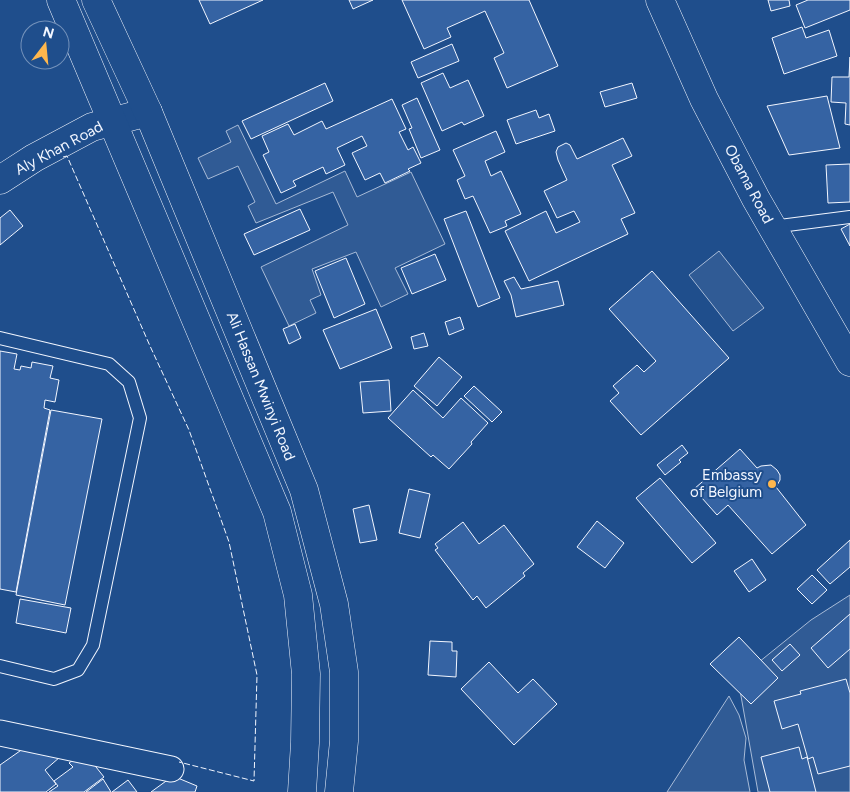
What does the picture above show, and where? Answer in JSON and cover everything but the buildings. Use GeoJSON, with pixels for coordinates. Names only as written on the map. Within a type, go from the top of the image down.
{"type":"FeatureCollection","features":[{"type":"Feature","properties":{"kind":"main road"},"geometry":{"type":"LineString","coordinates":[[61,0],[277,512],[298,595],[306,674],[302,792]]}},
{"type":"Feature","properties":{"kind":"main road","name":"Ali Hassan Mwinyi Road"},"geometry":{"type":"LineString","coordinates":[[96,0],[148,112],[304,490],[334,604],[344,672],[344,741],[339,792]]}},
{"type":"Feature","properties":{"kind":"main road","name":"Obama Road"},"geometry":{"type":"LineString","coordinates":[[660,0],[704,99],[772,227],[850,362]]}},
{"type":"Feature","properties":{"kind":"main road","name":"Aly Khan Road"},"geometry":{"type":"LineString","coordinates":[[0,180],[34,158],[92,128],[148,112]]}},
{"type":"Feature","properties":{"kind":"street"},"geometry":{"type":"LineString","coordinates":[[0,733],[171,769]]}},
{"type":"Feature","properties":{"kind":"lane"},"geometry":{"type":"LineString","coordinates":[[772,227],[850,217]]}},
{"type":"Feature","properties":{"kind":"lane"},"geometry":{"type":"LineString","coordinates":[[0,338],[109,364],[129,382],[140,418],[93,645],[78,670],[54,679],[0,666]]}},
{"type":"Feature","properties":{"kind":"shaded area"},"geometry":{"type":"Polygon","coordinates":[[[238,125],[276,204],[345,171],[357,197],[411,172],[445,244],[395,268],[408,294],[381,307],[356,252],[312,269],[321,295],[310,300],[316,313],[289,326],[261,267],[348,225],[333,192],[256,223],[248,206],[255,202],[238,166],[208,179],[198,158],[231,142],[226,131],[238,125]]]}},
{"type":"Feature","properties":{"kind":"shaded area"},"geometry":{"type":"Polygon","coordinates":[[[719,251],[764,308],[733,331],[689,275],[719,251]]]}},
{"type":"Feature","properties":{"kind":"shaded area"},"geometry":{"type":"Polygon","coordinates":[[[850,595],[850,792],[758,792],[738,679],[811,620],[850,595]]]}},
{"type":"Feature","properties":{"kind":"shaded area"},"geometry":{"type":"Polygon","coordinates":[[[729,696],[739,715],[746,738],[744,760],[750,792],[667,792],[729,696]]]}},
{"type":"Feature","properties":{"kind":"fence"},"geometry":{"type":"LineString","coordinates":[[63,157],[67,156],[189,430],[229,542],[257,675],[254,781],[179,762]]}},
{"type":"Feature","properties":{"kind":"place","name":"Embassy of Belgium"},"geometry":{"type":"Point","coordinates":[772,484]}}]}
